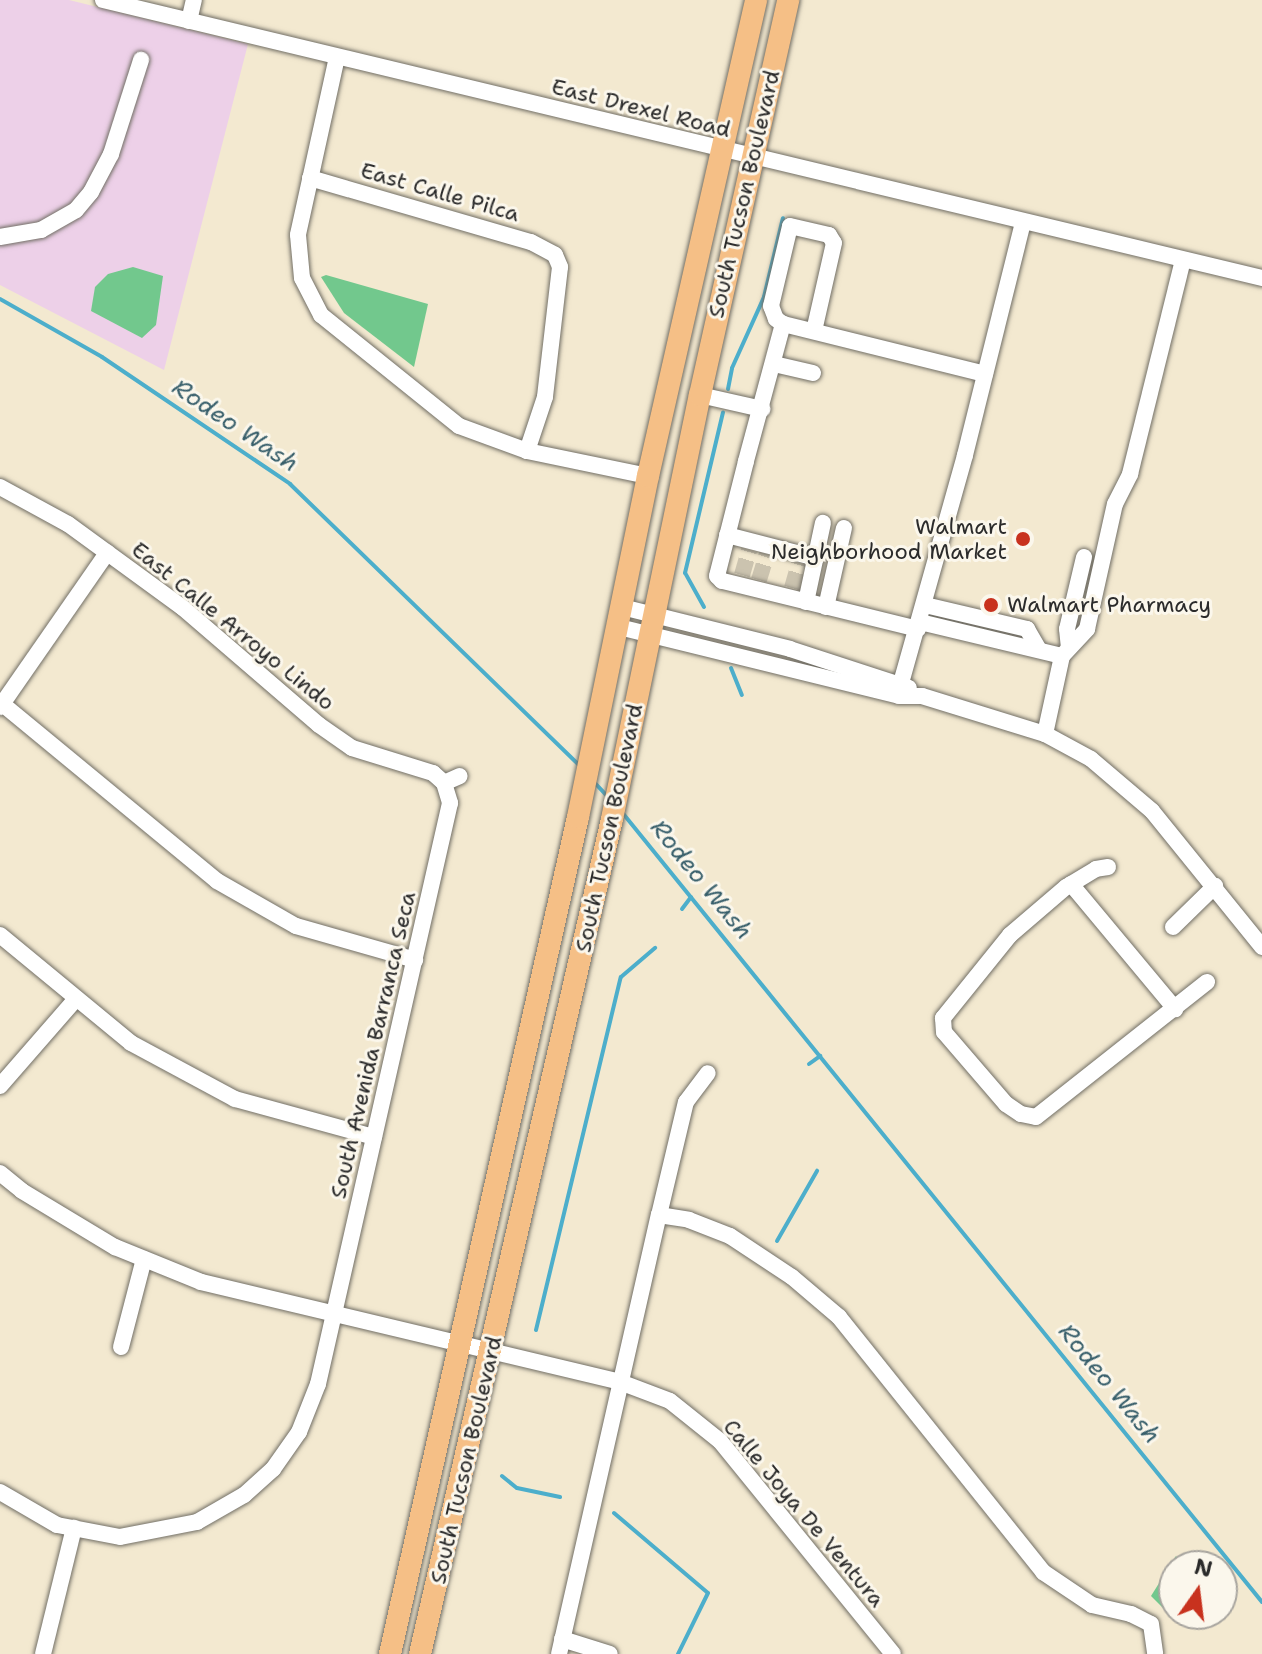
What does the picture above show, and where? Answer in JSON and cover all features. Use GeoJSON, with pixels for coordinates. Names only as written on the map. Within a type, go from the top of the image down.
{"type":"FeatureCollection","features":[{"type":"Feature","properties":{"kind":"main road","name":"South Tucson Boulevard"},"geometry":{"type":"LineString","coordinates":[[390,1654],[461,1346],[648,476],[756,0]]}},
{"type":"Feature","properties":{"kind":"main road","name":"South Tucson Boulevard"},"geometry":{"type":"LineString","coordinates":[[420,1654],[612,819],[751,157],[788,0]]}},
{"type":"Feature","properties":{"kind":"street","name":"East Drexel Road"},"geometry":{"type":"LineString","coordinates":[[103,0],[1262,278]]}},
{"type":"Feature","properties":{"kind":"street"},"geometry":{"type":"LineString","coordinates":[[189,21],[194,0]]}},
{"type":"Feature","properties":{"kind":"street"},"geometry":{"type":"LineString","coordinates":[[337,57],[298,235],[302,278],[321,315],[459,426],[527,451],[648,476]]}},
{"type":"Feature","properties":{"kind":"street"},"geometry":{"type":"LineString","coordinates":[[0,237],[41,230],[76,210],[91,192],[111,154],[141,60]]}},
{"type":"Feature","properties":{"kind":"street","name":"East Calle Pilca"},"geometry":{"type":"LineString","coordinates":[[310,178],[560,252],[545,397],[527,451]]}},
{"type":"Feature","properties":{"kind":"street"},"geometry":{"type":"LineString","coordinates":[[901,683],[925,605],[1023,222]]}},
{"type":"Feature","properties":{"kind":"street"},"geometry":{"type":"LineString","coordinates":[[814,331],[834,243],[829,235],[790,226],[771,306],[776,319],[783,324],[985,374]]}},
{"type":"Feature","properties":{"kind":"street"},"geometry":{"type":"LineString","coordinates":[[1066,652],[1087,629],[1115,504],[1130,474],[1183,260]]}},
{"type":"Feature","properties":{"kind":"street"},"geometry":{"type":"LineString","coordinates":[[783,324],[717,576],[722,581],[740,580],[826,607],[1039,650],[1066,652]]}},
{"type":"Feature","properties":{"kind":"street"},"geometry":{"type":"LineString","coordinates":[[774,364],[813,373]]}},
{"type":"Feature","properties":{"kind":"street"},"geometry":{"type":"LineString","coordinates":[[700,395],[762,409]]}},
{"type":"Feature","properties":{"kind":"street","name":"East Calle Arroyo Lindo"},"geometry":{"type":"LineString","coordinates":[[0,487],[68,524],[183,608],[319,725],[352,748],[433,773],[444,783]]}},
{"type":"Feature","properties":{"kind":"street"},"geometry":{"type":"LineString","coordinates":[[796,596],[805,558],[823,523]]}},
{"type":"Feature","properties":{"kind":"street"},"geometry":{"type":"LineString","coordinates":[[826,607],[844,528]]}},
{"type":"Feature","properties":{"kind":"street"},"geometry":{"type":"LineString","coordinates":[[727,535],[750,545],[805,558]]}},
{"type":"Feature","properties":{"kind":"street"},"geometry":{"type":"LineString","coordinates":[[107,553],[1,704],[217,881],[296,926],[415,960]]}},
{"type":"Feature","properties":{"kind":"street"},"geometry":{"type":"LineString","coordinates":[[1045,734],[1066,652],[1067,629],[1084,557]]}},
{"type":"Feature","properties":{"kind":"street"},"geometry":{"type":"LineString","coordinates":[[925,605],[1027,629],[1039,650]]}},
{"type":"Feature","properties":{"kind":"street"},"geometry":{"type":"LineString","coordinates":[[620,617],[790,649],[901,683],[922,696],[1045,734],[1091,759],[1152,811],[1262,947]]}},
{"type":"Feature","properties":{"kind":"street"},"geometry":{"type":"LineString","coordinates":[[652,624],[899,696],[922,696]]}},
{"type":"Feature","properties":{"kind":"street"},"geometry":{"type":"LineString","coordinates":[[444,783],[460,776]]}},
{"type":"Feature","properties":{"kind":"street","name":"South Avenida Barranca Seca"},"geometry":{"type":"LineString","coordinates":[[0,1492],[57,1525],[120,1537],[197,1522],[278,1475],[309,1408],[334,1317],[448,816],[450,803],[444,783]]}},
{"type":"Feature","properties":{"kind":"street"},"geometry":{"type":"LineString","coordinates":[[1108,867],[1096,869],[1071,884],[1010,935],[943,1018],[944,1032],[1006,1104],[1021,1114],[1036,1117],[1207,982]]}},
{"type":"Feature","properties":{"kind":"street"},"geometry":{"type":"LineString","coordinates":[[1071,884],[1175,1009]]}},
{"type":"Feature","properties":{"kind":"street"},"geometry":{"type":"LineString","coordinates":[[1173,927],[1215,886]]}},
{"type":"Feature","properties":{"kind":"street"},"geometry":{"type":"LineString","coordinates":[[0,935],[131,1043],[235,1099],[374,1137]]}},
{"type":"Feature","properties":{"kind":"street"},"geometry":{"type":"LineString","coordinates":[[0,1086],[76,999]]}},
{"type":"Feature","properties":{"kind":"street"},"geometry":{"type":"LineString","coordinates":[[610,1654],[561,1647],[686,1102],[708,1073]]}},
{"type":"Feature","properties":{"kind":"street","name":"Calle Joya De Ventura"},"geometry":{"type":"LineString","coordinates":[[0,1173],[22,1191],[115,1247],[201,1282],[334,1317],[620,1382],[670,1401],[720,1441],[893,1654]]}},
{"type":"Feature","properties":{"kind":"street"},"geometry":{"type":"LineString","coordinates":[[659,1215],[689,1220],[730,1236],[792,1277],[839,1317],[1043,1572],[1092,1605],[1131,1614],[1151,1624],[1155,1654]]}},
{"type":"Feature","properties":{"kind":"street"},"geometry":{"type":"LineString","coordinates":[[121,1347],[144,1259]]}},
{"type":"Feature","properties":{"kind":"street"},"geometry":{"type":"LineString","coordinates":[[43,1654],[74,1528]]}},
{"type":"Feature","properties":{"kind":"shaded area"},"geometry":{"type":"Polygon","coordinates":[[[0,0],[69,0],[248,44],[164,370],[0,285],[0,0]]]}},
{"type":"Feature","properties":{"kind":"green space"},"geometry":{"type":"Polygon","coordinates":[[[133,267],[163,276],[156,325],[142,338],[91,311],[95,287],[108,274],[133,267]]]}},
{"type":"Feature","properties":{"kind":"green space"},"geometry":{"type":"Polygon","coordinates":[[[326,275],[428,304],[414,367],[344,313],[321,277],[326,275]]]}},
{"type":"Feature","properties":{"kind":"green space"},"geometry":{"type":"Polygon","coordinates":[[[1158,1585],[1158,1603],[1151,1596],[1158,1585]]]}},
{"type":"Feature","properties":{"kind":"waterway"},"geometry":{"type":"LineString","coordinates":[[728,389],[732,368],[764,297],[783,218]]}},
{"type":"Feature","properties":{"kind":"waterway","name":"Rodeo Wash"},"geometry":{"type":"LineString","coordinates":[[0,299],[102,357],[290,484],[580,766]]}},
{"type":"Feature","properties":{"kind":"waterway"},"geometry":{"type":"LineString","coordinates":[[704,607],[685,573],[723,412]]}},
{"type":"Feature","properties":{"kind":"waterway"},"geometry":{"type":"LineString","coordinates":[[731,668],[742,695]]}},
{"type":"Feature","properties":{"kind":"waterway","name":"Rodeo Wash"},"geometry":{"type":"LineString","coordinates":[[594,782],[607,796]]}},
{"type":"Feature","properties":{"kind":"waterway","name":"Rodeo Wash"},"geometry":{"type":"LineString","coordinates":[[621,811],[1262,1602]]}},
{"type":"Feature","properties":{"kind":"waterway"},"geometry":{"type":"LineString","coordinates":[[682,909],[691,897]]}},
{"type":"Feature","properties":{"kind":"waterway"},"geometry":{"type":"LineString","coordinates":[[536,1330],[621,977],[655,948]]}},
{"type":"Feature","properties":{"kind":"waterway"},"geometry":{"type":"LineString","coordinates":[[809,1064],[820,1056]]}},
{"type":"Feature","properties":{"kind":"waterway"},"geometry":{"type":"LineString","coordinates":[[777,1241],[817,1171]]}},
{"type":"Feature","properties":{"kind":"waterway"},"geometry":{"type":"LineString","coordinates":[[502,1476],[517,1488],[560,1497]]}},
{"type":"Feature","properties":{"kind":"waterway"},"geometry":{"type":"LineString","coordinates":[[614,1513],[708,1593],[678,1654]]}},
{"type":"Feature","properties":{"kind":"tunnel"},"geometry":{"type":"LineString","coordinates":[[742,575],[749,550]]}},
{"type":"Feature","properties":{"kind":"tunnel"},"geometry":{"type":"LineString","coordinates":[[759,580],[767,554]]}},
{"type":"Feature","properties":{"kind":"tunnel"},"geometry":{"type":"LineString","coordinates":[[792,588],[799,563]]}},
{"type":"Feature","properties":{"kind":"place","name":"Walmart Neighborhood Market"},"geometry":{"type":"Point","coordinates":[1023,539]}},
{"type":"Feature","properties":{"kind":"place","name":"Walmart Pharmacy"},"geometry":{"type":"Point","coordinates":[991,605]}}]}
